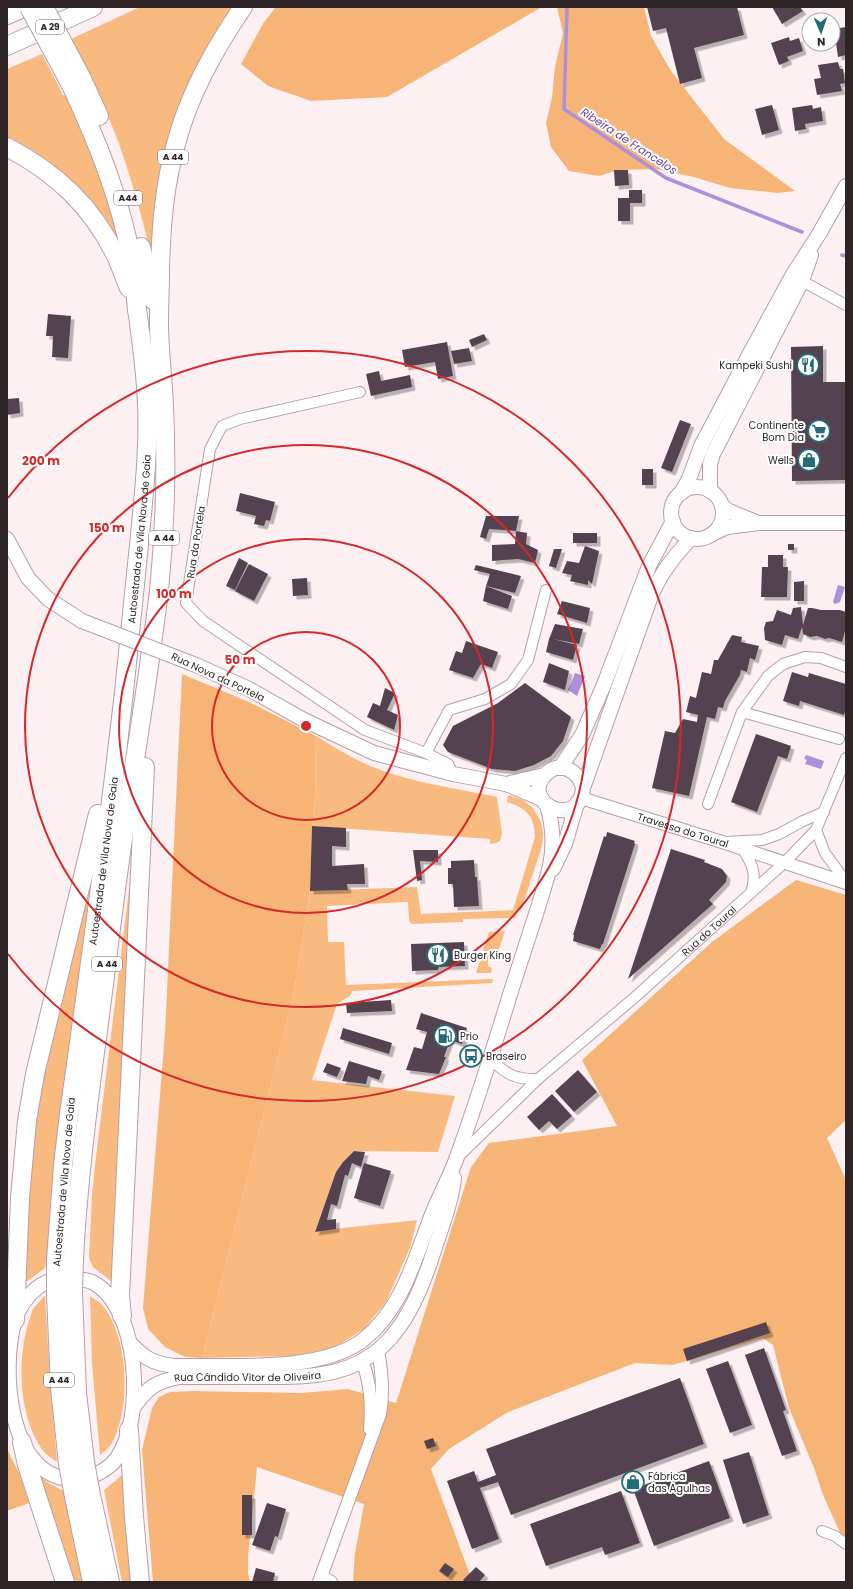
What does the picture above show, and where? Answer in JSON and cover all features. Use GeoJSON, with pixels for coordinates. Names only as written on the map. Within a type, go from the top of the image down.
{"type":"FeatureCollection","features":[{"type":"Feature","properties":{"kind":"highway"},"geometry":{"type":"LineString","coordinates":[[7,15],[24,7]]}},
{"type":"Feature","properties":{"kind":"highway","name":"A 44"},"geometry":{"type":"LineString","coordinates":[[29,7],[76,82],[113,190],[133,270],[136,305]]}},
{"type":"Feature","properties":{"kind":"highway","name":"A44"},"geometry":{"type":"LineString","coordinates":[[44,7],[76,82],[108,138],[124,186],[139,239],[159,322]]}},
{"type":"Feature","properties":{"kind":"highway","name":"A 29"},"geometry":{"type":"LineString","coordinates":[[7,46],[94,7]]}},
{"type":"Feature","properties":{"kind":"highway","name":"A 44"},"geometry":{"type":"LineString","coordinates":[[159,322],[161,240],[164,207],[168,178],[176,144],[186,111],[204,71],[222,39],[243,7]]}},
{"type":"Feature","properties":{"kind":"highway","name":"A 44"},"geometry":{"type":"LineString","coordinates":[[7,148],[43,168],[55,177],[75,196],[91,215],[106,236],[136,305]]}},
{"type":"Feature","properties":{"kind":"highway","name":"Autoestrada de Vila Nova de Gaia"},"geometry":{"type":"LineString","coordinates":[[92,1582],[77,1463],[77,1393],[64,1294],[65,1260],[63,1165],[120,726],[143,505],[147,431],[146,380],[136,305]]}},
{"type":"Feature","properties":{"kind":"highway","name":"Autoestrada de Vila Nova de Gaia"},"geometry":{"type":"LineString","coordinates":[[65,1260],[80,1183],[88,1103],[123,842],[149,670],[160,575],[166,500],[164,405],[159,322]]}},
{"type":"Feature","properties":{"kind":"highway"},"geometry":{"type":"LineString","coordinates":[[122,1316],[121,1288],[149,670]]}},
{"type":"Feature","properties":{"kind":"highway"},"geometry":{"type":"LineString","coordinates":[[16,1320],[20,1198],[27,1121],[35,1074],[120,726]]}},
{"type":"Feature","properties":{"kind":"highway"},"geometry":{"type":"LineString","coordinates":[[129,1430],[134,1517],[140,1582]]}},
{"type":"Feature","properties":{"kind":"highway"},"geometry":{"type":"LineString","coordinates":[[22,1442],[26,1465],[65,1582]]}},
{"type":"Feature","properties":{"kind":"highway","name":"Autoestrada de Vila Nova de Gaia"},"geometry":{"type":"LineString","coordinates":[[82,1496],[110,1582]]}},
{"type":"Feature","properties":{"kind":"main road"},"geometry":{"type":"LineString","coordinates":[[682,493],[689,479],[701,446],[749,355],[792,276],[819,234],[846,186]]}},
{"type":"Feature","properties":{"kind":"main road"},"geometry":{"type":"LineString","coordinates":[[710,490],[710,464],[713,454],[802,281],[819,234]]}},
{"type":"Feature","properties":{"kind":"main road"},"geometry":{"type":"LineString","coordinates":[[711,535],[717,530],[721,522],[723,514],[722,506],[716,495],[710,490],[696,487],[688,489],[676,498],[672,506],[671,514],[673,521],[680,532],[691,538],[698,539],[711,535],[727,527],[759,523],[846,524]]}},
{"type":"Feature","properties":{"kind":"main road"},"geometry":{"type":"LineString","coordinates":[[722,506],[729,511],[759,523]]}},
{"type":"Feature","properties":{"kind":"main road"},"geometry":{"type":"LineString","coordinates":[[560,768],[582,735],[604,688],[649,566],[673,521]]}},
{"type":"Feature","properties":{"kind":"main road"},"geometry":{"type":"LineString","coordinates":[[545,883],[565,844],[645,612],[656,585],[669,563],[691,538]]}},
{"type":"Feature","properties":{"kind":"main road","name":"Rua Nova da Portela"},"geometry":{"type":"LineString","coordinates":[[7,539],[28,578],[48,599],[82,620],[196,665],[249,689],[304,720],[374,753],[453,774],[506,784],[544,802]]}},
{"type":"Feature","properties":{"kind":"main road"},"geometry":{"type":"LineString","coordinates":[[368,1352],[373,1331],[394,1304],[406,1283],[431,1217],[457,1158],[545,883],[552,849],[552,831],[550,817],[544,802],[540,786],[545,775],[549,771],[560,768],[573,771],[581,781],[580,797],[566,810],[559,811],[552,809],[544,802]]}},
{"type":"Feature","properties":{"kind":"main road","name":"Rua Nova da Portela"},"geometry":{"type":"LineString","coordinates":[[506,784],[545,775]]}},
{"type":"Feature","properties":{"kind":"main road"},"geometry":{"type":"LineString","coordinates":[[368,1352],[404,1319],[414,1304],[424,1281],[449,1206],[457,1158]]}},
{"type":"Feature","properties":{"kind":"main road","name":"Rua Cândido Vitor de Oliveira"},"geometry":{"type":"LineString","coordinates":[[62,1279],[76,1279],[91,1282],[103,1290],[114,1302],[122,1316],[129,1342],[134,1375],[133,1408],[129,1430],[123,1447],[116,1459],[105,1470],[93,1476],[80,1479],[58,1478],[44,1471],[33,1460],[22,1442],[10,1405],[8,1349],[16,1320],[28,1297],[38,1287],[48,1281],[62,1279]]}},
{"type":"Feature","properties":{"kind":"main road","name":"Rua Cândido Vitor de Oliveira"},"geometry":{"type":"LineString","coordinates":[[129,1342],[139,1353],[154,1362],[175,1366],[277,1364],[323,1358],[342,1352],[368,1352]]}},
{"type":"Feature","properties":{"kind":"main road","name":"Rua Cândido Vitor de Oliveira"},"geometry":{"type":"LineString","coordinates":[[133,1408],[152,1386],[164,1380],[179,1377],[301,1377],[324,1373],[368,1352]]}},
{"type":"Feature","properties":{"kind":"street"},"geometry":{"type":"LineString","coordinates":[[802,281],[846,305]]}},
{"type":"Feature","properties":{"kind":"street","name":"Rua da Portela"},"geometry":{"type":"LineString","coordinates":[[360,392],[240,420],[222,426],[210,449],[186,603],[202,621],[365,730],[426,753],[448,764],[453,774]]}},
{"type":"Feature","properties":{"kind":"street"},"geometry":{"type":"LineString","coordinates":[[426,753],[449,710],[485,699],[511,684],[528,660],[546,590]]}},
{"type":"Feature","properties":{"kind":"street"},"geometry":{"type":"LineString","coordinates":[[708,804],[742,712],[768,676],[783,664],[805,657],[821,658],[846,667]]}},
{"type":"Feature","properties":{"kind":"street"},"geometry":{"type":"LineString","coordinates":[[742,712],[839,739]]}},
{"type":"Feature","properties":{"kind":"street","name":"Rua do Toural"},"geometry":{"type":"LineString","coordinates":[[457,1158],[538,1079],[634,998],[784,863],[816,830],[846,758]]}},
{"type":"Feature","properties":{"kind":"street","name":"Travessa do Toural"},"geometry":{"type":"LineString","coordinates":[[580,797],[846,882]]}},
{"type":"Feature","properties":{"kind":"street"},"geometry":{"type":"LineString","coordinates":[[722,842],[762,840],[779,834],[824,812]]}},
{"type":"Feature","properties":{"kind":"street"},"geometry":{"type":"LineString","coordinates":[[816,830],[825,853],[846,882]]}},
{"type":"Feature","properties":{"kind":"street"},"geometry":{"type":"LineString","coordinates":[[742,848],[754,871],[754,882],[751,893]]}},
{"type":"Feature","properties":{"kind":"street"},"geometry":{"type":"LineString","coordinates":[[490,1058],[501,1070],[510,1075],[528,1080],[538,1079]]}},
{"type":"Feature","properties":{"kind":"street"},"geometry":{"type":"LineString","coordinates":[[368,1352],[368,1380],[371,1408],[368,1446]]}},
{"type":"Feature","properties":{"kind":"street"},"geometry":{"type":"LineString","coordinates":[[324,1580],[376,1425],[382,1400],[383,1382],[368,1352]]}},
{"type":"Feature","properties":{"kind":"street"},"geometry":{"type":"LineString","coordinates":[[822,1531],[835,1536],[846,1544]]}},
{"type":"Feature","properties":{"kind":"shaded area"},"geometry":{"type":"Polygon","coordinates":[[[140,7],[237,7],[207,53],[153,264],[138,204],[119,144],[109,117],[71,39],[140,7]]]}},
{"type":"Feature","properties":{"kind":"shaded area"},"geometry":{"type":"Polygon","coordinates":[[[276,7],[542,7],[387,97],[311,101],[268,86],[241,64],[264,22],[276,7]]]}},
{"type":"Feature","properties":{"kind":"shaded area"},"geometry":{"type":"Polygon","coordinates":[[[557,7],[644,7],[651,36],[671,71],[724,139],[795,191],[778,193],[730,188],[694,177],[656,169],[618,170],[599,176],[569,171],[551,147],[546,123],[552,97],[555,67],[563,33],[557,7]]]}},
{"type":"Feature","properties":{"kind":"shaded area"},"geometry":{"type":"Polygon","coordinates":[[[42,54],[63,95],[67,96],[105,189],[120,248],[7,143],[7,69],[42,54]]]}},
{"type":"Feature","properties":{"kind":"shaded area"},"geometry":{"type":"Polygon","coordinates":[[[838,585],[845,587],[840,602],[835,604],[833,602],[838,585]]]}},
{"type":"Feature","properties":{"kind":"shaded area"},"geometry":{"type":"Polygon","coordinates":[[[575,673],[585,676],[577,696],[568,690],[575,673]]]}},
{"type":"Feature","properties":{"kind":"shaded area"},"geometry":{"type":"Polygon","coordinates":[[[182,674],[249,702],[316,736],[315,799],[312,826],[310,891],[294,992],[202,1358],[185,1357],[165,1347],[148,1329],[143,1308],[165,1032],[182,674]]]}},
{"type":"Feature","properties":{"kind":"shaded area"},"geometry":{"type":"Polygon","coordinates":[[[316,736],[362,762],[392,774],[497,797],[502,833],[500,841],[490,844],[490,839],[312,826],[315,799],[316,736]]]}},
{"type":"Feature","properties":{"kind":"shaded area"},"geometry":{"type":"Polygon","coordinates":[[[806,755],[824,761],[821,769],[805,764],[807,760],[804,759],[806,755]]]}},
{"type":"Feature","properties":{"kind":"shaded area"},"geometry":{"type":"Polygon","coordinates":[[[508,795],[523,800],[533,808],[541,822],[543,833],[542,846],[521,910],[517,911],[515,918],[463,919],[463,922],[412,924],[409,921],[408,902],[327,906],[328,942],[344,942],[346,985],[493,979],[492,983],[352,991],[351,995],[337,1004],[312,1080],[455,1096],[438,1152],[354,1151],[336,1172],[315,1231],[417,1220],[410,1248],[386,1302],[364,1329],[332,1349],[290,1356],[202,1358],[294,992],[310,891],[417,887],[421,914],[513,910],[535,837],[531,818],[520,807],[507,802],[508,795]]]}},
{"type":"Feature","properties":{"kind":"shaded area"},"geometry":{"type":"Polygon","coordinates":[[[96,840],[68,1060],[49,1260],[46,1261],[45,1268],[24,1282],[28,1171],[41,1088],[96,840]]]}},
{"type":"Feature","properties":{"kind":"shaded area"},"geometry":{"type":"Polygon","coordinates":[[[134,849],[117,1286],[93,1267],[89,1258],[92,1195],[96,1157],[134,849]]]}},
{"type":"Feature","properties":{"kind":"shaded area"},"geometry":{"type":"Polygon","coordinates":[[[796,880],[846,895],[846,1120],[827,1138],[846,1180],[846,1546],[823,1495],[814,1468],[789,1408],[773,1345],[763,1338],[673,1365],[635,1363],[508,1412],[449,1449],[431,1469],[470,1575],[469,1582],[353,1582],[355,1553],[364,1504],[257,1467],[248,1557],[248,1573],[250,1582],[153,1582],[142,1450],[152,1408],[159,1397],[170,1392],[193,1391],[302,1393],[348,1389],[396,1403],[471,1167],[489,1143],[617,1126],[582,1060],[712,942],[796,880]]]}},
{"type":"Feature","properties":{"kind":"shaded area"},"geometry":{"type":"Polygon","coordinates":[[[505,931],[496,958],[491,956],[488,959],[488,966],[492,968],[491,973],[476,973],[489,932],[505,931]]]}},
{"type":"Feature","properties":{"kind":"shaded area"},"geometry":{"type":"Polygon","coordinates":[[[45,1295],[57,1462],[48,1456],[41,1448],[34,1434],[28,1420],[22,1388],[21,1371],[24,1339],[33,1309],[45,1295]]]}},
{"type":"Feature","properties":{"kind":"shaded area"},"geometry":{"type":"Polygon","coordinates":[[[90,1296],[102,1305],[111,1319],[118,1335],[124,1371],[125,1389],[119,1424],[111,1444],[100,1455],[92,1364],[90,1296]]]}},
{"type":"Feature","properties":{"kind":"shaded area"},"geometry":{"type":"Polygon","coordinates":[[[7,1449],[19,1473],[29,1503],[7,1511],[7,1449]]]}},
{"type":"Feature","properties":{"kind":"shaded area"},"geometry":{"type":"Polygon","coordinates":[[[33,1471],[50,1484],[66,1492],[70,1521],[83,1582],[71,1582],[33,1471]]]}},
{"type":"Feature","properties":{"kind":"shaded area"},"geometry":{"type":"Polygon","coordinates":[[[126,1472],[133,1582],[122,1582],[104,1490],[126,1472]]]}},
{"type":"Feature","properties":{"kind":"building"},"geometry":{"type":"Polygon","coordinates":[[[647,7],[737,7],[744,35],[694,48],[702,78],[680,84],[666,28],[653,31],[647,7]]]}},
{"type":"Feature","properties":{"kind":"building"},"geometry":{"type":"Polygon","coordinates":[[[772,7],[800,7],[803,11],[782,24],[772,7]]]}},
{"type":"Feature","properties":{"kind":"building"},"geometry":{"type":"Polygon","coordinates":[[[846,27],[846,55],[838,57],[837,52],[841,52],[841,28],[846,27]]]}},
{"type":"Feature","properties":{"kind":"building"},"geometry":{"type":"Polygon","coordinates":[[[789,37],[790,41],[799,38],[801,52],[787,57],[789,61],[779,65],[771,43],[789,37]]]}},
{"type":"Feature","properties":{"kind":"building"},"geometry":{"type":"Polygon","coordinates":[[[838,62],[840,69],[843,69],[845,83],[840,84],[842,91],[817,95],[814,79],[821,78],[818,65],[838,62]]]}},
{"type":"Feature","properties":{"kind":"building"},"geometry":{"type":"Polygon","coordinates":[[[772,105],[779,130],[762,135],[755,109],[772,105]]]}},
{"type":"Feature","properties":{"kind":"building"},"geometry":{"type":"Polygon","coordinates":[[[812,105],[813,109],[821,107],[823,121],[805,124],[806,129],[795,131],[792,108],[812,105]]]}},
{"type":"Feature","properties":{"kind":"building"},"geometry":{"type":"Polygon","coordinates":[[[614,170],[628,170],[629,185],[615,186],[614,170]]]}},
{"type":"Feature","properties":{"kind":"building"},"geometry":{"type":"Polygon","coordinates":[[[629,190],[642,190],[642,203],[630,203],[630,221],[618,221],[618,198],[629,198],[629,190]]]}},
{"type":"Feature","properties":{"kind":"building"},"geometry":{"type":"Polygon","coordinates":[[[48,314],[71,316],[68,358],[52,357],[53,336],[46,336],[48,314]]]}},
{"type":"Feature","properties":{"kind":"building"},"geometry":{"type":"Polygon","coordinates":[[[484,334],[487,340],[472,347],[469,340],[484,334]]]}},
{"type":"Feature","properties":{"kind":"building"},"geometry":{"type":"Polygon","coordinates":[[[447,342],[453,376],[438,379],[435,362],[405,367],[402,350],[447,342]]]}},
{"type":"Feature","properties":{"kind":"building","name":"Continente Bom Dia"},"geometry":{"type":"Polygon","coordinates":[[[823,346],[823,382],[846,382],[846,480],[792,481],[791,347],[823,346]]]}},
{"type":"Feature","properties":{"kind":"building"},"geometry":{"type":"Polygon","coordinates":[[[469,348],[472,361],[454,364],[451,351],[469,348]]]}},
{"type":"Feature","properties":{"kind":"building"},"geometry":{"type":"Polygon","coordinates":[[[379,371],[381,381],[410,375],[412,387],[371,396],[366,374],[379,371]]]}},
{"type":"Feature","properties":{"kind":"building"},"geometry":{"type":"Polygon","coordinates":[[[19,398],[20,413],[7,415],[7,399],[19,398]]]}},
{"type":"Feature","properties":{"kind":"building"},"geometry":{"type":"Polygon","coordinates":[[[680,420],[691,424],[672,472],[661,468],[680,420]]]}},
{"type":"Feature","properties":{"kind":"building"},"geometry":{"type":"Polygon","coordinates":[[[642,469],[653,469],[653,485],[642,485],[642,469]]]}},
{"type":"Feature","properties":{"kind":"building"},"geometry":{"type":"Polygon","coordinates":[[[240,493],[275,502],[270,521],[266,520],[264,526],[254,524],[256,516],[236,511],[240,493]]]}},
{"type":"Feature","properties":{"kind":"building"},"geometry":{"type":"Polygon","coordinates":[[[486,516],[519,516],[516,531],[489,529],[486,539],[480,537],[486,516]]]}},
{"type":"Feature","properties":{"kind":"building"},"geometry":{"type":"Polygon","coordinates":[[[516,531],[527,533],[526,544],[538,550],[535,563],[518,559],[492,561],[492,545],[515,544],[516,531]]]}},
{"type":"Feature","properties":{"kind":"building"},"geometry":{"type":"Polygon","coordinates":[[[573,533],[597,533],[597,543],[573,543],[573,533]]]}},
{"type":"Feature","properties":{"kind":"building"},"geometry":{"type":"Polygon","coordinates":[[[788,544],[794,544],[794,550],[788,550],[788,544]]]}},
{"type":"Feature","properties":{"kind":"building"},"geometry":{"type":"Polygon","coordinates":[[[585,546],[599,551],[592,584],[588,580],[588,585],[570,581],[572,575],[562,573],[567,561],[579,563],[585,546]]]}},
{"type":"Feature","properties":{"kind":"building"},"geometry":{"type":"Polygon","coordinates":[[[554,549],[562,549],[556,568],[549,566],[554,549]]]}},
{"type":"Feature","properties":{"kind":"building"},"geometry":{"type":"Polygon","coordinates":[[[768,555],[783,555],[783,567],[788,567],[787,597],[761,597],[762,567],[768,567],[768,555]]]}},
{"type":"Feature","properties":{"kind":"building"},"geometry":{"type":"Polygon","coordinates":[[[239,558],[248,563],[235,590],[226,586],[239,558]]]}},
{"type":"Feature","properties":{"kind":"building"},"geometry":{"type":"Polygon","coordinates":[[[249,564],[268,574],[254,601],[235,591],[249,564]]]}},
{"type":"Feature","properties":{"kind":"building"},"geometry":{"type":"Polygon","coordinates":[[[476,565],[521,576],[515,593],[486,586],[490,574],[474,570],[476,565]]]}},
{"type":"Feature","properties":{"kind":"building"},"geometry":{"type":"Polygon","coordinates":[[[307,578],[308,595],[293,596],[292,579],[307,578]]]}},
{"type":"Feature","properties":{"kind":"building"},"geometry":{"type":"Polygon","coordinates":[[[804,581],[804,601],[794,601],[794,582],[804,581]]]}},
{"type":"Feature","properties":{"kind":"building"},"geometry":{"type":"Polygon","coordinates":[[[486,586],[512,596],[508,609],[483,601],[486,586]]]}},
{"type":"Feature","properties":{"kind":"building"},"geometry":{"type":"Polygon","coordinates":[[[562,601],[590,608],[587,623],[557,614],[562,601]]]}},
{"type":"Feature","properties":{"kind":"building"},"geometry":{"type":"Polygon","coordinates":[[[801,607],[803,625],[808,608],[840,610],[846,612],[846,628],[842,642],[817,636],[810,637],[803,634],[802,627],[798,639],[785,635],[782,645],[765,640],[764,628],[766,622],[773,621],[777,610],[791,615],[793,608],[801,607]]]}},
{"type":"Feature","properties":{"kind":"building"},"geometry":{"type":"Polygon","coordinates":[[[555,624],[583,629],[579,644],[553,639],[577,645],[573,660],[546,652],[555,624]]]}},
{"type":"Feature","properties":{"kind":"building"},"geometry":{"type":"Polygon","coordinates":[[[732,635],[742,637],[741,642],[759,646],[755,660],[750,658],[747,672],[741,670],[740,675],[725,701],[723,708],[718,707],[715,719],[707,717],[689,796],[652,788],[665,731],[675,733],[683,719],[697,722],[698,715],[686,712],[690,696],[696,698],[702,672],[711,674],[714,660],[718,660],[732,635]]]}},
{"type":"Feature","properties":{"kind":"building"},"geometry":{"type":"Polygon","coordinates":[[[466,641],[498,652],[492,668],[481,664],[473,678],[449,670],[456,651],[462,653],[466,641]]]}},
{"type":"Feature","properties":{"kind":"building"},"geometry":{"type":"Polygon","coordinates":[[[549,663],[569,671],[565,690],[543,682],[549,663]]]}},
{"type":"Feature","properties":{"kind":"building"},"geometry":{"type":"Polygon","coordinates":[[[792,672],[808,677],[809,673],[846,684],[846,708],[844,715],[800,701],[799,706],[783,701],[792,672]]]}},
{"type":"Feature","properties":{"kind":"building"},"geometry":{"type":"Polygon","coordinates":[[[525,683],[571,717],[563,741],[551,756],[534,765],[515,771],[492,769],[448,752],[443,745],[453,726],[498,703],[525,683]]]}},
{"type":"Feature","properties":{"kind":"building"},"geometry":{"type":"Polygon","coordinates":[[[385,688],[395,693],[387,710],[398,715],[394,730],[367,717],[373,703],[380,706],[385,688]]]}},
{"type":"Feature","properties":{"kind":"building"},"geometry":{"type":"Polygon","coordinates":[[[756,734],[791,746],[787,759],[778,756],[757,812],[731,802],[756,734]]]}},
{"type":"Feature","properties":{"kind":"building"},"geometry":{"type":"Polygon","coordinates":[[[312,826],[346,828],[346,847],[332,846],[332,866],[364,864],[365,884],[347,884],[348,890],[310,891],[312,826]]]}},
{"type":"Feature","properties":{"kind":"building"},"geometry":{"type":"Polygon","coordinates":[[[607,832],[635,841],[635,844],[603,944],[600,949],[573,941],[573,935],[604,836],[606,837],[607,832]]]}},
{"type":"Feature","properties":{"kind":"building"},"geometry":{"type":"Polygon","coordinates":[[[671,849],[705,860],[704,862],[722,869],[727,876],[726,882],[709,900],[713,904],[628,979],[671,849]]]}},
{"type":"Feature","properties":{"kind":"building"},"geometry":{"type":"Polygon","coordinates":[[[413,850],[438,850],[438,862],[420,861],[422,880],[417,881],[413,850]]]}},
{"type":"Feature","properties":{"kind":"building"},"geometry":{"type":"Polygon","coordinates":[[[474,860],[479,906],[454,907],[453,884],[448,884],[448,868],[451,868],[451,861],[474,860]]]}},
{"type":"Feature","properties":{"kind":"building"},"geometry":{"type":"Polygon","coordinates":[[[464,942],[465,966],[439,967],[438,970],[412,971],[411,944],[464,942]]]}},
{"type":"Feature","properties":{"kind":"building"},"geometry":{"type":"Polygon","coordinates":[[[391,1000],[392,1011],[347,1013],[346,1003],[391,1000]]]}},
{"type":"Feature","properties":{"kind":"building","name":"Prio"},"geometry":{"type":"Polygon","coordinates":[[[421,1013],[467,1028],[462,1044],[450,1040],[444,1057],[446,1057],[439,1074],[406,1070],[414,1047],[422,1049],[427,1032],[416,1029],[421,1013]]]}},
{"type":"Feature","properties":{"kind":"building"},"geometry":{"type":"Polygon","coordinates":[[[343,1028],[392,1043],[389,1054],[340,1039],[343,1028]]]}},
{"type":"Feature","properties":{"kind":"building"},"geometry":{"type":"Polygon","coordinates":[[[349,1061],[382,1071],[379,1080],[368,1076],[366,1084],[342,1081],[349,1061]]]}},
{"type":"Feature","properties":{"kind":"building"},"geometry":{"type":"Polygon","coordinates":[[[327,1063],[341,1068],[337,1077],[323,1072],[327,1063]]]}},
{"type":"Feature","properties":{"kind":"building"},"geometry":{"type":"Polygon","coordinates":[[[578,1070],[597,1092],[574,1112],[555,1091],[578,1070]]]}},
{"type":"Feature","properties":{"kind":"building"},"geometry":{"type":"Polygon","coordinates":[[[552,1094],[572,1116],[557,1129],[549,1121],[539,1130],[527,1117],[552,1094]]]}},
{"type":"Feature","properties":{"kind":"building"},"geometry":{"type":"Polygon","coordinates":[[[354,1151],[365,1152],[361,1167],[352,1163],[348,1176],[345,1175],[337,1206],[331,1204],[327,1220],[336,1219],[336,1229],[315,1232],[336,1172],[354,1151]]]}},
{"type":"Feature","properties":{"kind":"building"},"geometry":{"type":"Polygon","coordinates":[[[364,1163],[391,1171],[380,1206],[354,1198],[364,1163]]]}},
{"type":"Feature","properties":{"kind":"building"},"geometry":{"type":"Polygon","coordinates":[[[766,1322],[770,1333],[687,1361],[683,1349],[766,1322]]]}},
{"type":"Feature","properties":{"kind":"building"},"geometry":{"type":"Polygon","coordinates":[[[764,1348],[786,1410],[783,1411],[797,1451],[782,1456],[745,1355],[764,1348]]]}},
{"type":"Feature","properties":{"kind":"building"},"geometry":{"type":"Polygon","coordinates":[[[728,1361],[752,1425],[730,1433],[706,1369],[728,1361]]]}},
{"type":"Feature","properties":{"kind":"building"},"geometry":{"type":"Polygon","coordinates":[[[680,1378],[704,1444],[511,1515],[498,1482],[480,1488],[499,1539],[472,1549],[447,1481],[474,1471],[478,1482],[496,1475],[486,1449],[680,1378]]]}},
{"type":"Feature","properties":{"kind":"building"},"geometry":{"type":"Polygon","coordinates":[[[433,1438],[436,1446],[427,1449],[424,1441],[433,1438]]]}},
{"type":"Feature","properties":{"kind":"building"},"geometry":{"type":"Polygon","coordinates":[[[749,1452],[769,1515],[743,1524],[723,1460],[749,1452]]]}},
{"type":"Feature","properties":{"kind":"building"},"geometry":{"type":"Polygon","coordinates":[[[709,1461],[730,1518],[654,1546],[633,1489],[709,1461]]]}},
{"type":"Feature","properties":{"kind":"building"},"geometry":{"type":"Polygon","coordinates":[[[621,1491],[640,1543],[605,1555],[602,1547],[546,1566],[530,1524],[621,1491]]]}},
{"type":"Feature","properties":{"kind":"building"},"geometry":{"type":"Polygon","coordinates":[[[242,1495],[252,1495],[252,1535],[242,1535],[242,1495]]]}},
{"type":"Feature","properties":{"kind":"building"},"geometry":{"type":"Polygon","coordinates":[[[267,1503],[286,1509],[278,1537],[275,1536],[270,1551],[252,1545],[267,1503]]]}},
{"type":"Feature","properties":{"kind":"building"},"geometry":{"type":"Polygon","coordinates":[[[445,1563],[454,1569],[448,1577],[439,1571],[445,1563]]]}},
{"type":"Feature","properties":{"kind":"building"},"geometry":{"type":"Polygon","coordinates":[[[476,1567],[485,1575],[479,1582],[465,1582],[463,1580],[476,1567]]]}},
{"type":"Feature","properties":{"kind":"building"},"geometry":{"type":"Polygon","coordinates":[[[256,1568],[275,1573],[273,1582],[252,1582],[256,1568]]]}},
{"type":"Feature","properties":{"kind":"waterway","name":"Ribeira de Francelos"},"geometry":{"type":"LineString","coordinates":[[567,7],[564,109],[666,178],[802,232]]}},
{"type":"Feature","properties":{"kind":"waterway","name":"Ribeira de Francelos"},"geometry":{"type":"LineString","coordinates":[[842,255],[846,256]]}},
{"type":"Feature","properties":{"kind":"place","name":"Kampeki Sushi"},"geometry":{"type":"Point","coordinates":[808,365]}},
{"type":"Feature","properties":{"kind":"place","name":"Continente Bom Dia"},"geometry":{"type":"Point","coordinates":[819,431]}},
{"type":"Feature","properties":{"kind":"place","name":"Wells"},"geometry":{"type":"Point","coordinates":[809,460]}},
{"type":"Feature","properties":{"kind":"place","name":"Burger King"},"geometry":{"type":"Point","coordinates":[438,955]}},
{"type":"Feature","properties":{"kind":"place","name":"Prio"},"geometry":{"type":"Point","coordinates":[445,1036]}},
{"type":"Feature","properties":{"kind":"place","name":"Braseiro"},"geometry":{"type":"Point","coordinates":[471,1056]}},
{"type":"Feature","properties":{"kind":"place","name":"Fábrica das Agulhas"},"geometry":{"type":"Point","coordinates":[633,1482]}}]}
